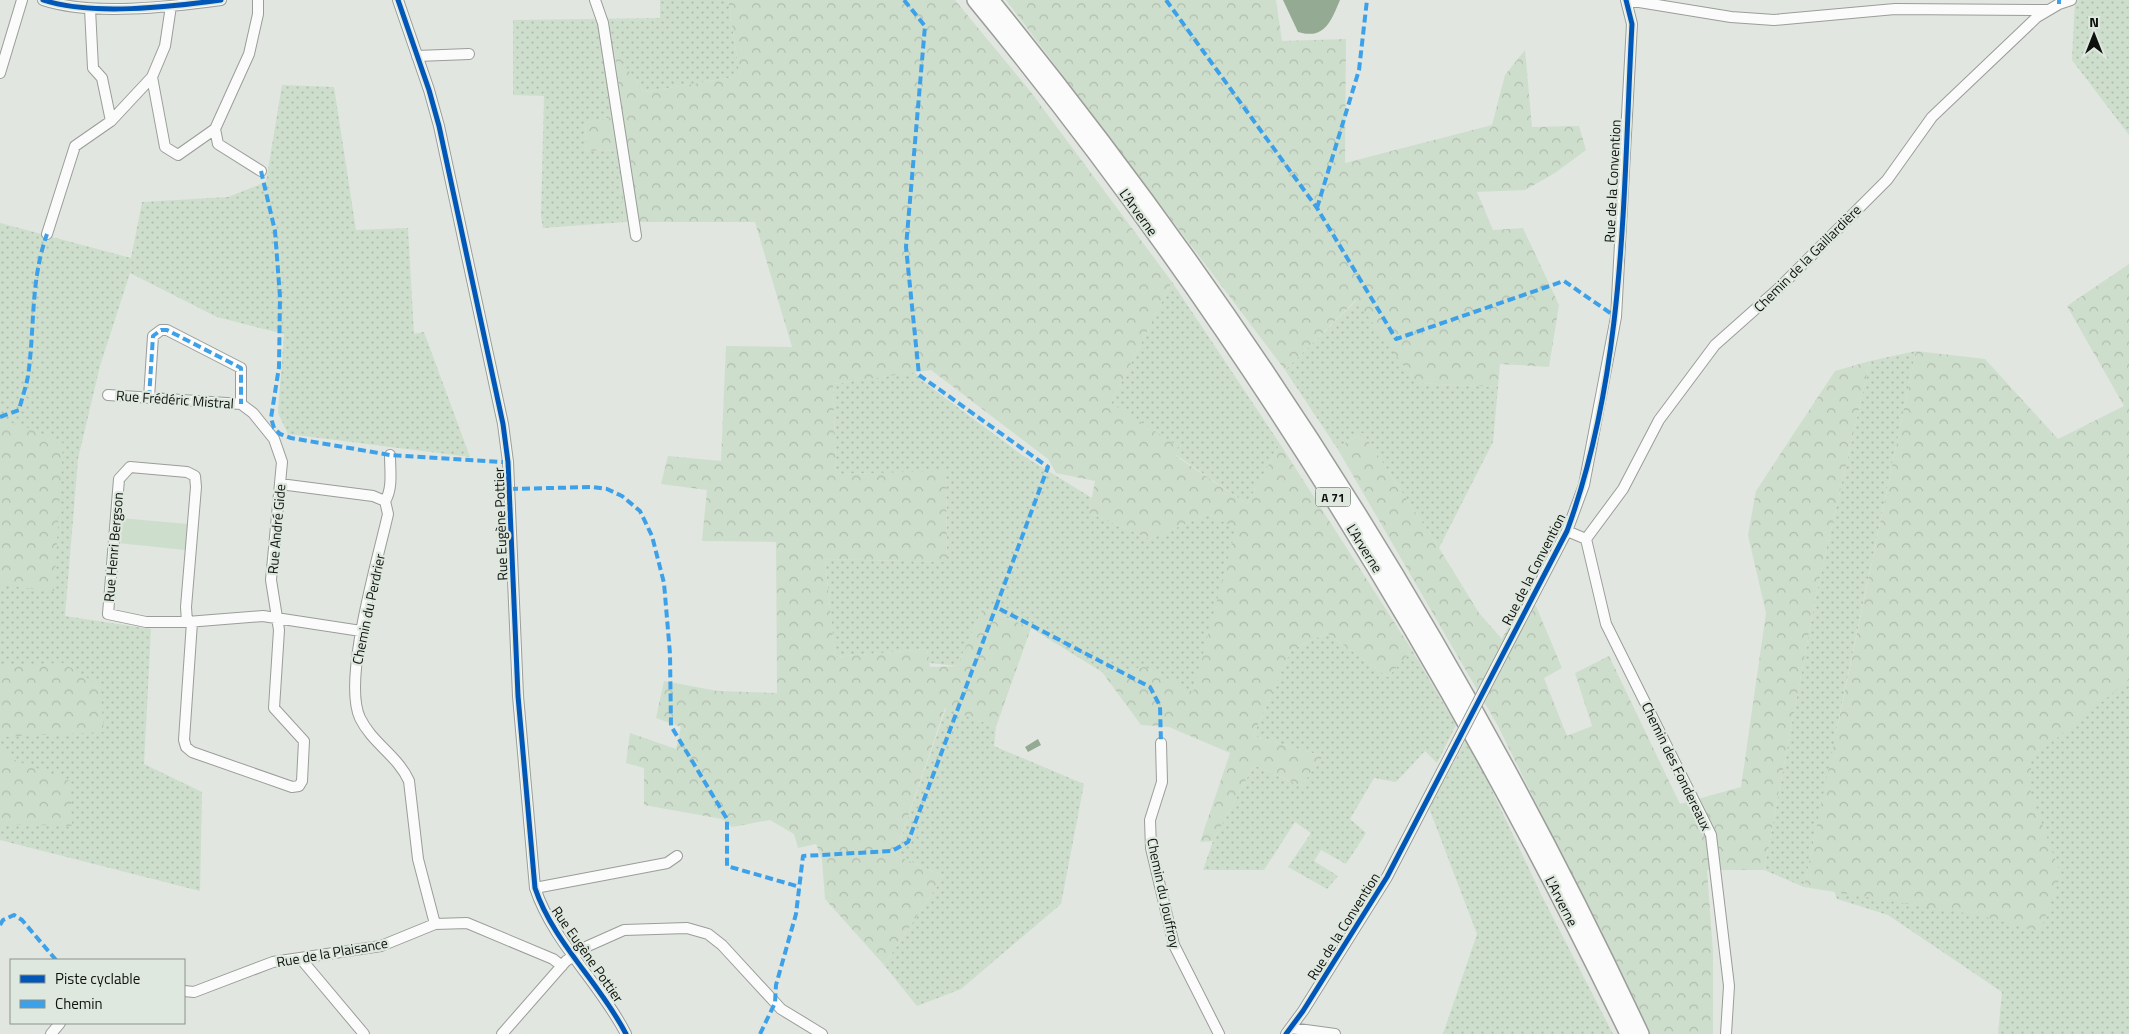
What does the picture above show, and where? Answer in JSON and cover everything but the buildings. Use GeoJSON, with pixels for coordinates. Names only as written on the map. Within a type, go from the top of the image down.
{"type":"FeatureCollection","features":[{"type":"Feature","properties":{"kind":"highway","name":"L'Arverne"},"geometry":{"type":"LineString","coordinates":[[975,0],[1049,92],[1164,245],[1328,488],[1485,754],[1561,898],[1628,1034]]}},
{"type":"Feature","properties":{"kind":"highway","name":"L'Arverne"},"geometry":{"type":"LineString","coordinates":[[991,0],[1059,84],[1173,236],[1284,397],[1338,480],[1427,627],[1499,754],[1570,887],[1641,1034]]}},
{"type":"Feature","properties":{"kind":"street"},"geometry":{"type":"LineString","coordinates":[[0,71],[22,0]]}},
{"type":"Feature","properties":{"kind":"street"},"geometry":{"type":"LineString","coordinates":[[43,0],[70,8],[90,9],[172,6],[221,0]]}},
{"type":"Feature","properties":{"kind":"street"},"geometry":{"type":"LineString","coordinates":[[258,0],[258,14],[249,54],[216,129],[218,144],[261,171]]}},
{"type":"Feature","properties":{"kind":"street","name":"Rue Eugène Pottier"},"geometry":{"type":"LineString","coordinates":[[398,0],[438,126],[503,424],[508,459],[518,696],[535,888],[540,905],[573,955],[616,1014],[626,1034]]}},
{"type":"Feature","properties":{"kind":"street"},"geometry":{"type":"LineString","coordinates":[[595,0],[603,23],[636,236]]}},
{"type":"Feature","properties":{"kind":"street"},"geometry":{"type":"LineString","coordinates":[[1626,0],[1731,17],[1774,20],[1895,9],[2048,10]]}},
{"type":"Feature","properties":{"kind":"street","name":"Rue de la Convention"},"geometry":{"type":"LineString","coordinates":[[1289,1031],[1387,876],[1567,531],[1584,485],[1616,317],[1632,24],[1626,0]]}},
{"type":"Feature","properties":{"kind":"street","name":"Chemin de la Gaillardière"},"geometry":{"type":"LineString","coordinates":[[1586,538],[1623,489],[1658,420],[1715,345],[1778,289],[1887,180],[1932,117],[2037,17],[2070,0]]}},
{"type":"Feature","properties":{"kind":"street"},"geometry":{"type":"LineString","coordinates":[[47,234],[75,146],[111,121],[152,77],[165,46],[172,6]]}},
{"type":"Feature","properties":{"kind":"street"},"geometry":{"type":"LineString","coordinates":[[90,9],[93,68],[102,78],[111,121]]}},
{"type":"Feature","properties":{"kind":"street"},"geometry":{"type":"LineString","coordinates":[[417,56],[469,54]]}},
{"type":"Feature","properties":{"kind":"street"},"geometry":{"type":"LineString","coordinates":[[152,77],[165,146],[178,155],[216,129]]}},
{"type":"Feature","properties":{"kind":"street"},"geometry":{"type":"LineString","coordinates":[[149,398],[153,336],[156,332],[166,330],[241,368],[241,404]]}},
{"type":"Feature","properties":{"kind":"street","name":"Rue Frédéric Mistral"},"geometry":{"type":"LineString","coordinates":[[108,395],[241,404]]}},
{"type":"Feature","properties":{"kind":"street","name":"Rue André Gide"},"geometry":{"type":"LineString","coordinates":[[189,622],[184,740],[186,747],[192,752],[295,787],[302,780],[304,741],[274,708],[279,630],[272,580],[282,462],[274,439],[253,413],[241,404]]}},
{"type":"Feature","properties":{"kind":"street","name":"Chemin du Perdrier"},"geometry":{"type":"LineString","coordinates":[[390,456],[388,496],[384,501],[388,514],[362,631],[354,684],[356,708],[371,736],[404,769],[410,780],[418,859],[435,924]]}},
{"type":"Feature","properties":{"kind":"street","name":"Rue Henri Bergson"},"geometry":{"type":"LineString","coordinates":[[130,467],[186,472],[195,476],[196,488],[186,606],[189,622],[146,622],[108,614],[119,479],[130,467]]}},
{"type":"Feature","properties":{"kind":"street"},"geometry":{"type":"LineString","coordinates":[[280,484],[373,496],[384,501]]}},
{"type":"Feature","properties":{"kind":"street"},"geometry":{"type":"LineString","coordinates":[[1567,531],[1586,538]]}},
{"type":"Feature","properties":{"kind":"street","name":"Chemin des Fondereaux"},"geometry":{"type":"LineString","coordinates":[[1586,538],[1606,624],[1711,835],[1729,986],[1726,1034]]}},
{"type":"Feature","properties":{"kind":"street"},"geometry":{"type":"LineString","coordinates":[[189,622],[263,616],[362,631]]}},
{"type":"Feature","properties":{"kind":"street","name":"Chemin du Jouffroy"},"geometry":{"type":"LineString","coordinates":[[1161,743],[1162,782],[1150,820],[1151,848],[1174,945],[1219,1034]]}},
{"type":"Feature","properties":{"kind":"street"},"geometry":{"type":"LineString","coordinates":[[535,888],[667,863],[677,856]]}},
{"type":"Feature","properties":{"kind":"street","name":"Rue de la Plaisance"},"geometry":{"type":"LineString","coordinates":[[185,991],[194,992],[273,962],[380,946],[435,924],[467,923],[553,960],[562,966]]}},
{"type":"Feature","properties":{"kind":"street"},"geometry":{"type":"LineString","coordinates":[[502,1034],[573,955],[604,938],[624,930],[687,928],[708,934],[722,945],[781,1009],[822,1034]]}},
{"type":"Feature","properties":{"kind":"street"},"geometry":{"type":"LineString","coordinates":[[301,959],[364,1034]]}},
{"type":"Feature","properties":{"kind":"street"},"geometry":{"type":"LineString","coordinates":[[51,1034],[59,1024]]}},
{"type":"Feature","properties":{"kind":"street"},"geometry":{"type":"LineString","coordinates":[[1289,1031],[1335,1034]]}},
{"type":"Feature","properties":{"kind":"green space"},"geometry":{"type":"Polygon","coordinates":[[[660,0],[728,0],[740,76],[644,92],[614,51],[623,115],[586,123],[585,151],[617,150],[624,222],[543,228],[541,216],[544,96],[513,95],[513,20],[660,18],[660,0]]]}},
{"type":"Feature","properties":{"kind":"green space"},"geometry":{"type":"Polygon","coordinates":[[[728,0],[955,0],[1030,91],[1172,282],[1111,403],[1178,446],[1176,456],[1247,504],[1280,444],[1412,650],[1388,677],[1327,633],[1291,650],[1253,736],[1323,756],[1301,786],[1254,765],[1213,841],[1200,842],[1230,753],[1169,727],[1141,725],[1102,672],[1145,667],[1193,692],[1236,528],[1208,514],[1150,539],[1089,513],[1095,481],[1056,473],[1048,459],[931,370],[833,384],[836,474],[946,471],[947,562],[825,559],[835,657],[927,649],[930,667],[957,666],[983,608],[1031,628],[996,727],[945,708],[895,855],[944,876],[884,965],[825,899],[822,859],[816,844],[798,848],[794,834],[770,820],[732,827],[722,819],[644,805],[644,768],[626,763],[630,733],[676,749],[681,727],[656,718],[664,681],[718,691],[777,693],[776,542],[702,541],[707,490],[661,484],[668,456],[721,461],[726,346],[792,347],[755,222],[624,222],[617,150],[585,151],[586,123],[623,115],[614,50],[644,92],[740,76],[728,0]]]}},
{"type":"Feature","properties":{"kind":"green space"},"geometry":{"type":"Polygon","coordinates":[[[1006,0],[1276,0],[1282,41],[1346,39],[1345,163],[1492,125],[1505,75],[1525,50],[1532,127],[1579,126],[1586,150],[1555,173],[1525,190],[1477,192],[1493,230],[1523,228],[1559,305],[1549,367],[1500,364],[1498,387],[1416,383],[1356,300],[1285,370],[1006,0]]]}},
{"type":"Feature","properties":{"kind":"green space"},"geometry":{"type":"Polygon","coordinates":[[[2075,0],[2129,0],[2129,135],[2072,60],[2075,0]]]}},
{"type":"Feature","properties":{"kind":"green space"},"geometry":{"type":"Polygon","coordinates":[[[282,85],[334,87],[356,230],[408,228],[414,334],[424,332],[470,457],[288,434],[278,413],[284,334],[217,317],[130,273],[100,366],[78,459],[65,616],[151,629],[144,764],[202,792],[200,891],[0,840],[0,223],[131,258],[142,202],[228,197],[266,182],[282,85]]]}},
{"type":"Feature","properties":{"kind":"green space"},"geometry":{"type":"Polygon","coordinates":[[[2129,264],[2129,680],[2031,759],[2031,794],[2061,875],[2040,931],[1977,915],[1804,887],[1916,351],[1985,359],[2058,439],[2124,406],[2067,306],[2129,264]]]}},
{"type":"Feature","properties":{"kind":"green space"},"geometry":{"type":"Polygon","coordinates":[[[1172,282],[1280,444],[1247,504],[1176,455],[1111,403],[1172,282]]]}},
{"type":"Feature","properties":{"kind":"green space"},"geometry":{"type":"Polygon","coordinates":[[[1357,300],[1417,383],[1498,387],[1493,442],[1439,548],[1363,433],[1337,448],[1285,370],[1357,300]]]}},
{"type":"Feature","properties":{"kind":"green space"},"geometry":{"type":"Polygon","coordinates":[[[1916,351],[1836,732],[2129,475],[2129,1034],[1998,1034],[2002,992],[1888,915],[1837,899],[1821,854],[1817,825],[1804,887],[1764,870],[1817,591],[1870,361],[1916,351]]]}},
{"type":"Feature","properties":{"kind":"green space"},"geometry":{"type":"Polygon","coordinates":[[[1870,361],[1817,591],[1764,870],[1707,870],[1713,952],[1713,1034],[1650,1034],[1497,724],[1337,448],[1363,433],[1439,548],[1479,613],[1502,639],[1522,600],[1536,606],[1562,668],[1544,678],[1567,736],[1592,726],[1575,673],[1609,656],[1680,804],[1741,787],[1766,613],[1748,535],[1756,491],[1835,371],[1870,361]]]}},
{"type":"Feature","properties":{"kind":"green space"},"geometry":{"type":"Polygon","coordinates":[[[915,372],[921,380],[1022,455],[1092,498],[1089,513],[1150,539],[1208,514],[1237,528],[1193,693],[1145,667],[1102,672],[1031,628],[983,608],[957,666],[929,663],[927,649],[835,657],[825,559],[947,562],[946,472],[836,474],[833,384],[915,372]]]}},
{"type":"Feature","properties":{"kind":"green space"},"geometry":{"type":"Polygon","coordinates":[[[0,420],[21,425],[63,443],[54,591],[0,585],[0,420]]]}},
{"type":"Feature","properties":{"kind":"green space"},"geometry":{"type":"Polygon","coordinates":[[[120,518],[188,524],[185,550],[118,543],[120,518]]]}},
{"type":"Feature","properties":{"kind":"green space"},"geometry":{"type":"Polygon","coordinates":[[[1327,633],[1388,677],[1412,650],[1456,725],[1437,763],[1425,751],[1396,782],[1374,778],[1350,819],[1366,833],[1346,864],[1321,850],[1314,861],[1338,876],[1327,889],[1288,867],[1311,833],[1295,822],[1264,870],[1203,870],[1213,841],[1254,765],[1301,786],[1323,756],[1253,736],[1291,650],[1327,633]]]}},
{"type":"Feature","properties":{"kind":"green space"},"geometry":{"type":"Polygon","coordinates":[[[63,663],[100,686],[104,732],[0,737],[0,665],[63,663]]]}},
{"type":"Feature","properties":{"kind":"green space"},"geometry":{"type":"Polygon","coordinates":[[[946,708],[996,727],[994,746],[1084,784],[1061,904],[961,989],[917,1006],[884,965],[944,876],[895,855],[946,708]]]}},
{"type":"Feature","properties":{"kind":"green space"},"geometry":{"type":"Polygon","coordinates":[[[1467,738],[1541,894],[1613,1034],[1443,1034],[1477,934],[1429,808],[1467,738]]]}},
{"type":"Feature","properties":{"kind":"green space"},"geometry":{"type":"Polygon","coordinates":[[[0,749],[15,760],[70,781],[72,826],[0,824],[0,749]]]}},
{"type":"Feature","properties":{"kind":"shaded area"},"geometry":{"type":"Polygon","coordinates":[[[1283,0],[1340,0],[1326,27],[1321,31],[1307,34],[1298,32],[1283,0]]]}},
{"type":"Feature","properties":{"kind":"shaded area"},"geometry":{"type":"Polygon","coordinates":[[[1038,739],[1041,745],[1028,752],[1025,747],[1038,739]]]}},
{"type":"Feature","properties":{"kind":"marked path"},"geometry":{"type":"LineString","coordinates":[[904,0],[925,26],[906,247],[919,375],[1048,467],[996,607],[1150,687],[1160,706],[1161,743]]}},
{"type":"Feature","properties":{"kind":"marked path"},"geometry":{"type":"LineString","coordinates":[[1166,0],[1317,208],[1396,339],[1564,281],[1616,317]]}},
{"type":"Feature","properties":{"kind":"marked path"},"geometry":{"type":"LineString","coordinates":[[1317,208],[1359,70],[1367,0]]}},
{"type":"Feature","properties":{"kind":"marked path"},"geometry":{"type":"LineString","coordinates":[[261,171],[275,231],[280,297],[279,367],[271,418],[274,428],[280,434],[291,438],[390,455],[503,462]]}},
{"type":"Feature","properties":{"kind":"marked path"},"geometry":{"type":"LineString","coordinates":[[0,417],[19,410],[26,384],[30,358],[35,287],[47,234]]}},
{"type":"Feature","properties":{"kind":"marked path"},"geometry":{"type":"LineString","coordinates":[[149,398],[153,336],[161,330],[167,330],[241,368],[241,404]]}},
{"type":"Feature","properties":{"kind":"marked path"},"geometry":{"type":"LineString","coordinates":[[510,489],[592,487],[607,489],[622,496],[640,511],[652,536],[664,583],[670,654],[671,726],[727,819],[727,866],[800,887]]}},
{"type":"Feature","properties":{"kind":"marked path"},"geometry":{"type":"LineString","coordinates":[[760,1034],[775,1003],[776,985],[796,914],[803,856],[892,851],[908,842],[996,607]]}},
{"type":"Feature","properties":{"kind":"marked path"},"geometry":{"type":"LineString","coordinates":[[0,925],[3,920],[14,915],[22,920],[55,959]]}},
{"type":"Feature","properties":{"kind":"cycle path"},"geometry":{"type":"LineString","coordinates":[[43,0],[62,5],[107,9],[131,9],[221,0]]}},
{"type":"Feature","properties":{"kind":"cycle path"},"geometry":{"type":"LineString","coordinates":[[398,0],[429,90],[439,126],[503,424],[508,462],[518,696],[535,888],[553,926],[603,997],[626,1034]]}},
{"type":"Feature","properties":{"kind":"cycle path"},"geometry":{"type":"LineString","coordinates":[[1286,1034],[1303,1011],[1387,877],[1567,531],[1586,470],[1601,408],[1611,344],[1623,216],[1632,24],[1626,0]]}}]}
